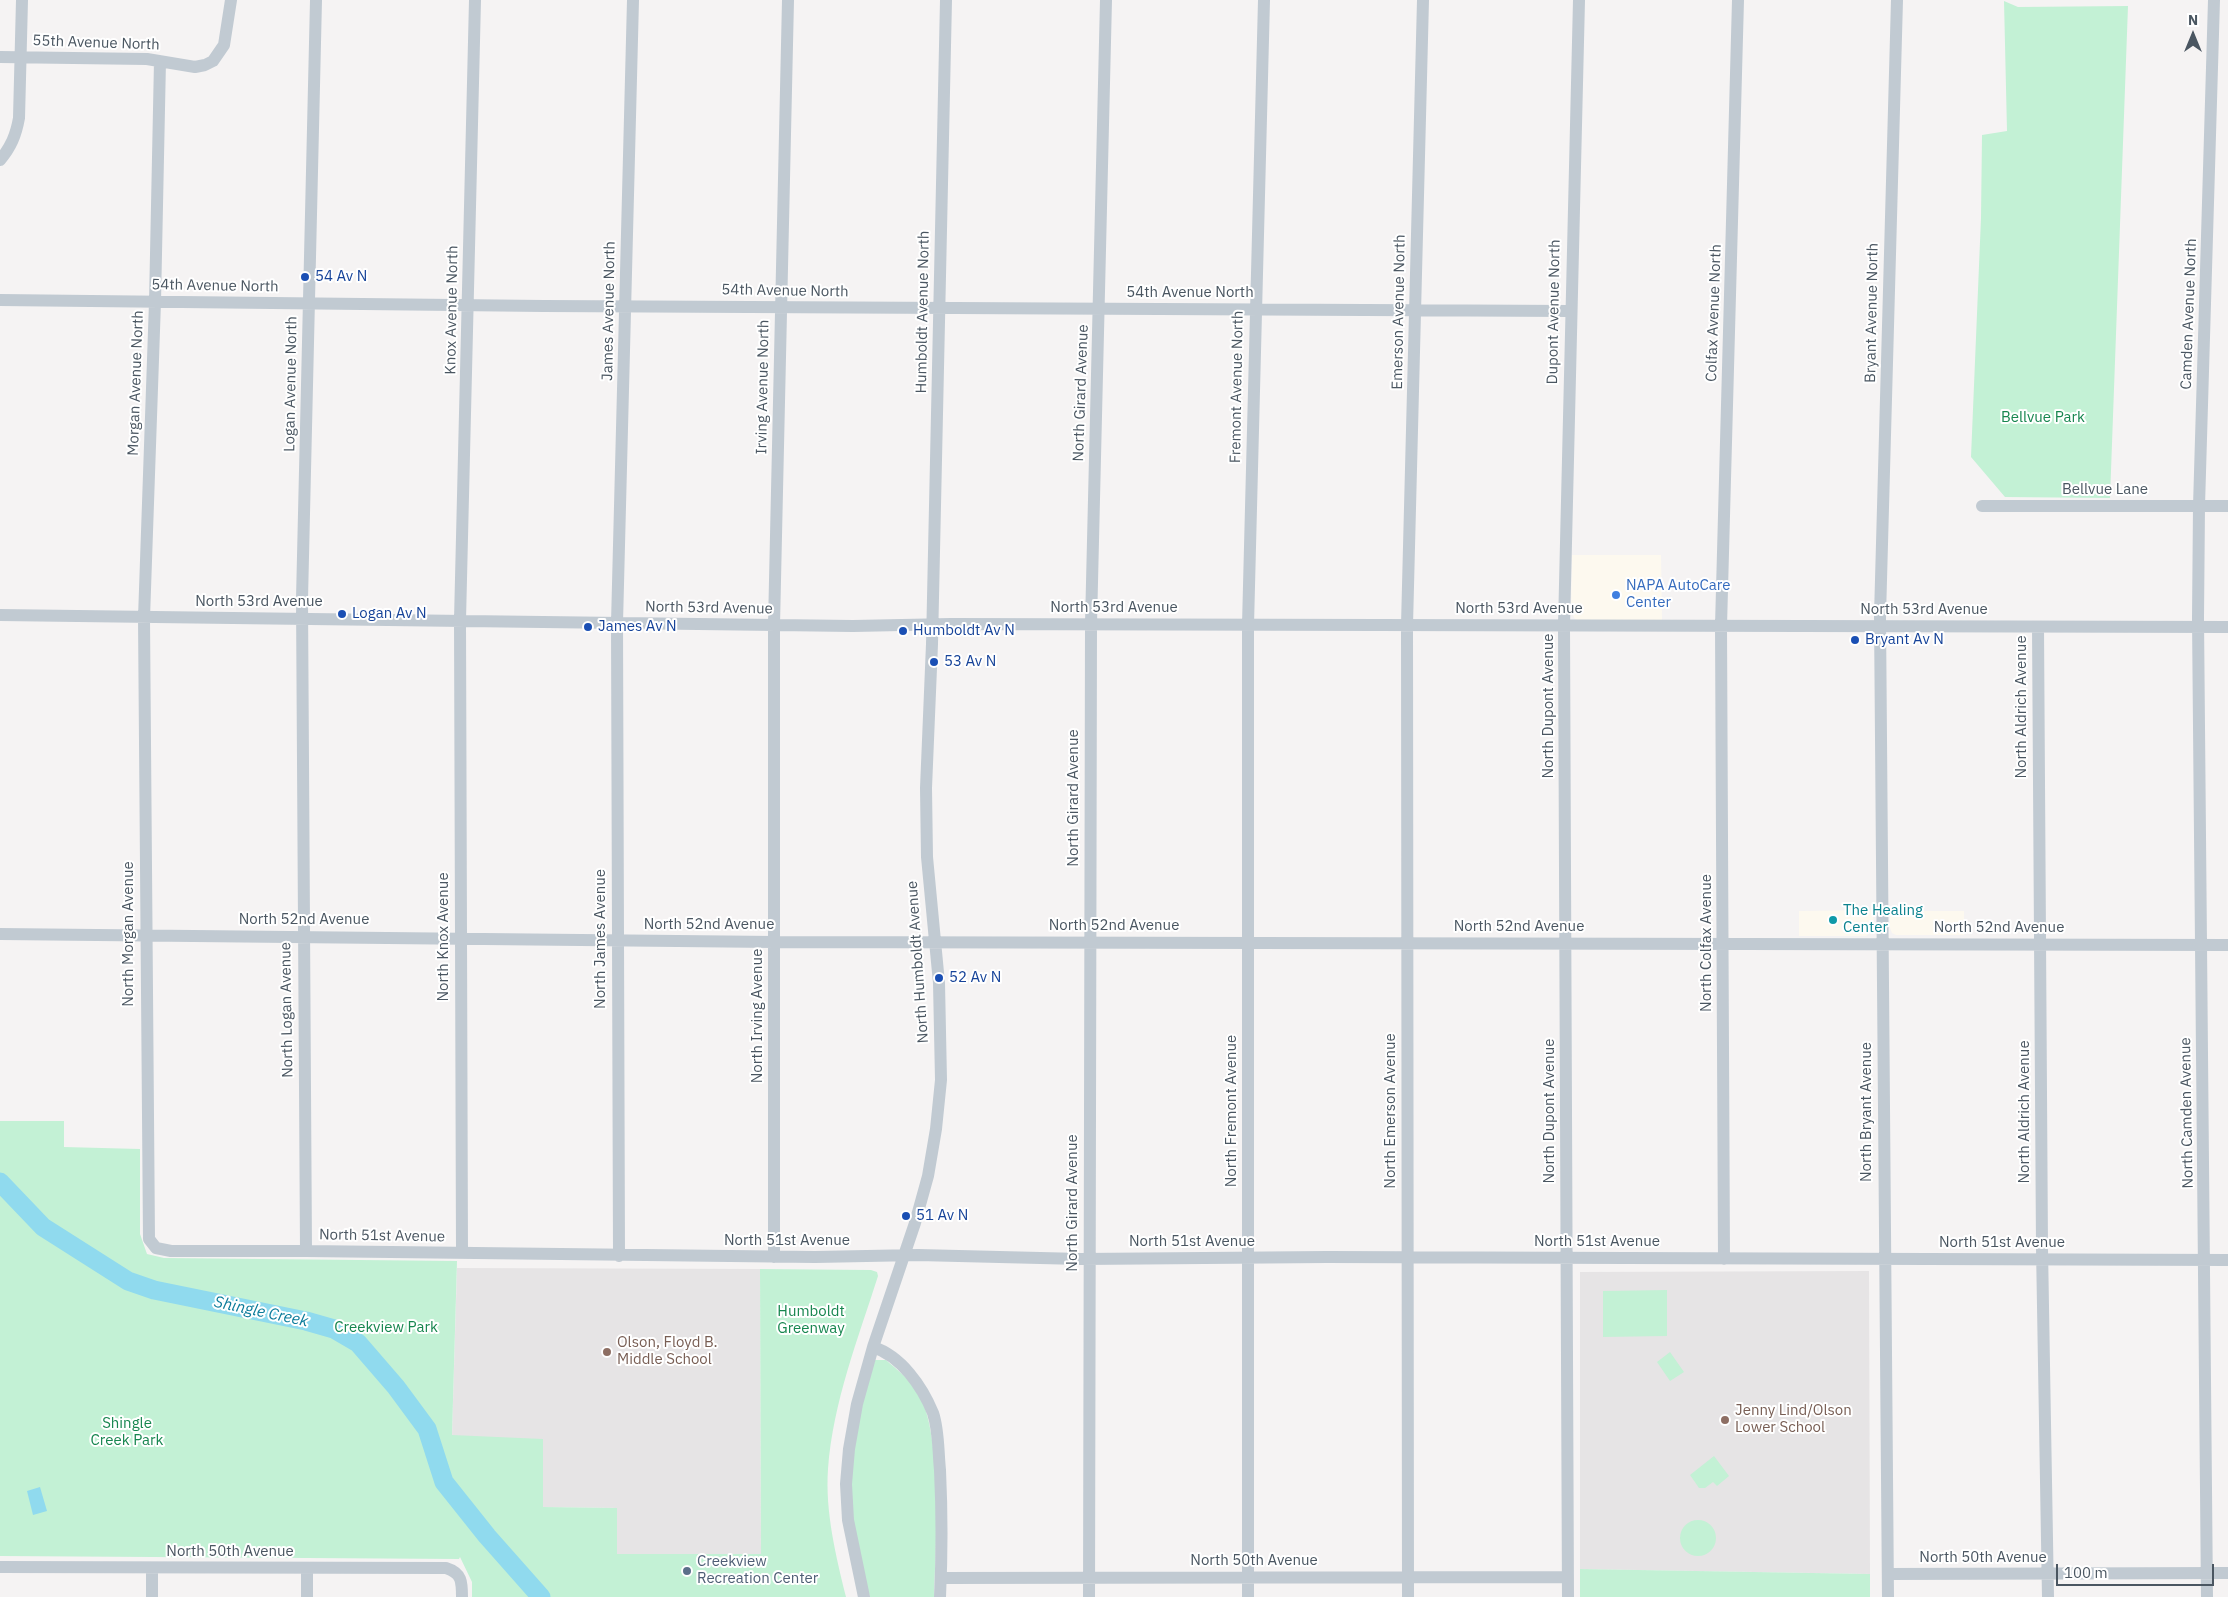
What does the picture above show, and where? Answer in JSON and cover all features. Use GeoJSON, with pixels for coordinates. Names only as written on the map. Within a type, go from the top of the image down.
{"type":"FeatureCollection","features":[{"type":"Feature","properties":{"kind":"street"},"geometry":{"type":"LineString","coordinates":[[0,160],[10,148],[16,134],[19,118],[22,0]]}},
{"type":"Feature","properties":{"kind":"street","name":"55th Avenue North"},"geometry":{"type":"LineString","coordinates":[[0,57],[160,60],[196,67],[213,61],[220,54],[226,37],[231,0]]}},
{"type":"Feature","properties":{"kind":"street","name":"Logan Avenue North"},"geometry":{"type":"LineString","coordinates":[[303,618],[316,0]]}},
{"type":"Feature","properties":{"kind":"street","name":"Knox Avenue North"},"geometry":{"type":"LineString","coordinates":[[460,620],[475,0]]}},
{"type":"Feature","properties":{"kind":"street","name":"James Avenue North"},"geometry":{"type":"LineString","coordinates":[[617,623],[633,0]]}},
{"type":"Feature","properties":{"kind":"street","name":"Irving Avenue North"},"geometry":{"type":"LineString","coordinates":[[774,625],[788,0]]}},
{"type":"Feature","properties":{"kind":"street","name":"Humboldt Avenue North"},"geometry":{"type":"LineString","coordinates":[[933,625],[946,0]]}},
{"type":"Feature","properties":{"kind":"street","name":"North Girard Avenue"},"geometry":{"type":"LineString","coordinates":[[1089,1597],[1091,624],[1106,0]]}},
{"type":"Feature","properties":{"kind":"street","name":"Fremont Avenue North"},"geometry":{"type":"LineString","coordinates":[[1248,625],[1264,0]]}},
{"type":"Feature","properties":{"kind":"street","name":"Emerson Avenue North"},"geometry":{"type":"LineString","coordinates":[[1407,625],[1423,0]]}},
{"type":"Feature","properties":{"kind":"street","name":"Dupont Avenue North"},"geometry":{"type":"LineString","coordinates":[[1564,626],[1578,0]]}},
{"type":"Feature","properties":{"kind":"street","name":"Colfax Avenue North"},"geometry":{"type":"LineString","coordinates":[[1721,626],[1738,0]]}},
{"type":"Feature","properties":{"kind":"street","name":"Bryant Avenue North"},"geometry":{"type":"LineString","coordinates":[[1881,626],[1897,0]]}},
{"type":"Feature","properties":{"kind":"street","name":"Camden Avenue North"},"geometry":{"type":"LineString","coordinates":[[2199,628],[2199,506],[2214,0]]}},
{"type":"Feature","properties":{"kind":"street","name":"Morgan Avenue North"},"geometry":{"type":"LineString","coordinates":[[144,618],[155,302],[160,60]]}},
{"type":"Feature","properties":{"kind":"street","name":"54th Avenue North"},"geometry":{"type":"LineString","coordinates":[[0,300],[468,306],[1570,311]]}},
{"type":"Feature","properties":{"kind":"street","name":"Bellvue Lane"},"geometry":{"type":"LineString","coordinates":[[1982,506],[2228,506]]}},
{"type":"Feature","properties":{"kind":"street","name":"North 53rd Avenue"},"geometry":{"type":"LineString","coordinates":[[0,615],[774,625],[2228,627]]}},
{"type":"Feature","properties":{"kind":"street","name":"North Morgan Avenue"},"geometry":{"type":"LineString","coordinates":[[144,618],[145,935],[150,1239],[156,1248]]}},
{"type":"Feature","properties":{"kind":"street","name":"North Logan Avenue"},"geometry":{"type":"LineString","coordinates":[[303,618],[303,936],[306,1251]]}},
{"type":"Feature","properties":{"kind":"street","name":"North Knox Avenue"},"geometry":{"type":"LineString","coordinates":[[460,620],[462,1253]]}},
{"type":"Feature","properties":{"kind":"street","name":"North James Avenue"},"geometry":{"type":"LineString","coordinates":[[617,623],[619,1256]]}},
{"type":"Feature","properties":{"kind":"street","name":"North Irving Avenue"},"geometry":{"type":"LineString","coordinates":[[774,625],[774,1257]]}},
{"type":"Feature","properties":{"kind":"street","name":"North Humboldt Avenue"},"geometry":{"type":"LineString","coordinates":[[864,1597],[852,1548],[846,1484],[849,1449],[857,1404],[873,1347],[915,1223],[928,1176],[936,1129],[941,1080],[939,984],[927,857],[926,788],[933,625]]}},
{"type":"Feature","properties":{"kind":"street","name":"North Fremont Avenue"},"geometry":{"type":"LineString","coordinates":[[1248,625],[1248,1597]]}},
{"type":"Feature","properties":{"kind":"street","name":"North Emerson Avenue"},"geometry":{"type":"LineString","coordinates":[[1407,625],[1408,1597]]}},
{"type":"Feature","properties":{"kind":"street","name":"North Dupont Avenue"},"geometry":{"type":"LineString","coordinates":[[1564,626],[1568,1597]]}},
{"type":"Feature","properties":{"kind":"street","name":"North Colfax Avenue"},"geometry":{"type":"LineString","coordinates":[[1721,626],[1724,1259]]}},
{"type":"Feature","properties":{"kind":"street","name":"North Bryant Avenue"},"geometry":{"type":"LineString","coordinates":[[1881,626],[1884,1258],[1888,1597]]}},
{"type":"Feature","properties":{"kind":"street","name":"North Aldrich Avenue"},"geometry":{"type":"LineString","coordinates":[[2038,627],[2042,1259],[2048,1597]]}},
{"type":"Feature","properties":{"kind":"street","name":"North Camden Avenue"},"geometry":{"type":"LineString","coordinates":[[2199,628],[2207,1597]]}},
{"type":"Feature","properties":{"kind":"street","name":"North 52nd Avenue"},"geometry":{"type":"LineString","coordinates":[[0,934],[774,942],[2228,945]]}},
{"type":"Feature","properties":{"kind":"street","name":"North 51st Avenue"},"geometry":{"type":"LineString","coordinates":[[156,1248],[171,1251],[1089,1259],[1884,1258],[2228,1260]]}},
{"type":"Feature","properties":{"kind":"street"},"geometry":{"type":"LineString","coordinates":[[873,1347],[886,1351],[906,1370],[922,1390],[933,1414],[938,1436],[942,1512],[940,1597]]}},
{"type":"Feature","properties":{"kind":"street","name":"North 50th Avenue"},"geometry":{"type":"LineString","coordinates":[[0,1567],[446,1568],[458,1575],[462,1580],[462,1597]]}},
{"type":"Feature","properties":{"kind":"street"},"geometry":{"type":"LineString","coordinates":[[152,1568],[152,1597]]}},
{"type":"Feature","properties":{"kind":"street"},"geometry":{"type":"LineString","coordinates":[[307,1568],[307,1597]]}},
{"type":"Feature","properties":{"kind":"street","name":"North 50th Avenue"},"geometry":{"type":"LineString","coordinates":[[1888,1574],[2228,1573]]}},
{"type":"Feature","properties":{"kind":"street","name":"North 50th Avenue"},"geometry":{"type":"LineString","coordinates":[[941,1578],[1567,1577]]}},
{"type":"Feature","properties":{"kind":"shaded area"},"geometry":{"type":"Polygon","coordinates":[[[1572,555],[1661,555],[1662,621],[1581,621],[1575,619],[1571,612],[1572,555]]]}},
{"type":"Feature","properties":{"kind":"shaded area"},"geometry":{"type":"Polygon","coordinates":[[[1873,910],[1874,930],[1866,936],[1799,936],[1799,911],[1873,910]]]}},
{"type":"Feature","properties":{"kind":"shaded area"},"geometry":{"type":"Polygon","coordinates":[[[1890,911],[1964,911],[1964,935],[1896,935],[1892,933],[1890,928],[1890,911]]]}},
{"type":"Feature","properties":{"kind":"shaded area","name":"Olson, Floyd B. Middle School"},"geometry":{"type":"Polygon","coordinates":[[[457,1268],[760,1269],[761,1554],[617,1554],[617,1508],[543,1507],[452,1436],[457,1268]]]}},
{"type":"Feature","properties":{"kind":"shaded area","name":"Jenny Lind/Olson Lower School"},"geometry":{"type":"Polygon","coordinates":[[[1869,1271],[1870,1574],[1580,1569],[1580,1272],[1869,1271]]]}},
{"type":"Feature","properties":{"kind":"green space","name":"Bellvue Park"},"geometry":{"type":"Polygon","coordinates":[[[2004,1],[2018,7],[2128,6],[2110,498],[2005,497],[1971,457],[1981,218],[1982,135],[2007,131],[2004,1]]]}},
{"type":"Feature","properties":{"kind":"green space"},"geometry":{"type":"Polygon","coordinates":[[[0,1121],[64,1121],[64,1147],[140,1149],[140,1234],[147,1254],[164,1258],[457,1261],[452,1435],[543,1439],[543,1507],[617,1508],[617,1554],[761,1554],[760,1269],[871,1270],[877,1272],[878,1276],[855,1347],[835,1419],[828,1469],[830,1518],[846,1597],[472,1597],[472,1582],[460,1557],[459,1559],[0,1556],[0,1121]]]}},
{"type":"Feature","properties":{"kind":"green space"},"geometry":{"type":"Polygon","coordinates":[[[1667,1290],[1667,1336],[1603,1337],[1603,1291],[1667,1290]]]}},
{"type":"Feature","properties":{"kind":"green space"},"geometry":{"type":"Polygon","coordinates":[[[1670,1352],[1684,1372],[1670,1381],[1657,1362],[1670,1352]]]}},
{"type":"Feature","properties":{"kind":"green space","name":"Humboldt Greenway"},"geometry":{"type":"Polygon","coordinates":[[[875,1360],[886,1360],[907,1379],[918,1392],[926,1411],[935,1463],[936,1550],[934,1597],[870,1597],[860,1562],[853,1517],[852,1471],[857,1428],[875,1360]]]}},
{"type":"Feature","properties":{"kind":"green space"},"geometry":{"type":"Polygon","coordinates":[[[1714,1456],[1729,1476],[1717,1486],[1713,1482],[1705,1488],[1699,1488],[1690,1475],[1714,1456]]]}},
{"type":"Feature","properties":{"kind":"green space"},"geometry":{"type":"Polygon","coordinates":[[[1698,1520],[1705,1521],[1711,1525],[1715,1531],[1715,1545],[1711,1551],[1705,1555],[1698,1556],[1691,1555],[1685,1551],[1681,1545],[1680,1538],[1681,1531],[1685,1525],[1691,1521],[1698,1520]]]}},
{"type":"Feature","properties":{"kind":"green space"},"geometry":{"type":"Polygon","coordinates":[[[1580,1569],[1870,1574],[1870,1597],[1580,1597],[1580,1569]]]}},
{"type":"Feature","properties":{"kind":"water"},"geometry":{"type":"Polygon","coordinates":[[[40,1487],[47,1511],[33,1515],[27,1491],[40,1487]]]}},
{"type":"Feature","properties":{"kind":"waterway","name":"Shingle Creek"},"geometry":{"type":"LineString","coordinates":[[0,1182],[43,1227],[128,1281],[154,1290],[306,1321],[334,1329],[358,1343],[396,1387],[427,1429],[444,1482],[487,1536],[541,1597]]}},
{"type":"Feature","properties":{"kind":"place","name":"54 Av N"},"geometry":{"type":"Point","coordinates":[305,277]}},
{"type":"Feature","properties":{"kind":"place","name":"NAPA AutoCare Center"},"geometry":{"type":"Point","coordinates":[1616,595]}},
{"type":"Feature","properties":{"kind":"place","name":"Logan Av N"},"geometry":{"type":"Point","coordinates":[342,614]}},
{"type":"Feature","properties":{"kind":"place","name":"James Av N"},"geometry":{"type":"Point","coordinates":[588,627]}},
{"type":"Feature","properties":{"kind":"place","name":"Humboldt Av N"},"geometry":{"type":"Point","coordinates":[903,631]}},
{"type":"Feature","properties":{"kind":"place","name":"Bryant Av N"},"geometry":{"type":"Point","coordinates":[1855,640]}},
{"type":"Feature","properties":{"kind":"place","name":"53 Av N"},"geometry":{"type":"Point","coordinates":[934,662]}},
{"type":"Feature","properties":{"kind":"place","name":"The Healing Center"},"geometry":{"type":"Point","coordinates":[1833,920]}},
{"type":"Feature","properties":{"kind":"place","name":"52 Av N"},"geometry":{"type":"Point","coordinates":[939,978]}},
{"type":"Feature","properties":{"kind":"place","name":"51 Av N"},"geometry":{"type":"Point","coordinates":[906,1216]}},
{"type":"Feature","properties":{"kind":"place","name":"Olson, Floyd B. Middle School"},"geometry":{"type":"Point","coordinates":[607,1352]}},
{"type":"Feature","properties":{"kind":"place","name":"Jenny Lind/Olson Lower School"},"geometry":{"type":"Point","coordinates":[1725,1420]}},
{"type":"Feature","properties":{"kind":"place","name":"Creekview Recreation Center"},"geometry":{"type":"Point","coordinates":[687,1571]}},
{"type":"Feature","properties":{"kind":"park label","name":"Creekview Park"},"geometry":{"type":"Point","coordinates":[386,1328]}},
{"type":"Feature","properties":{"kind":"park label","name":"Shingle Creek Park"},"geometry":{"type":"Point","coordinates":[127,1432]}}]}
